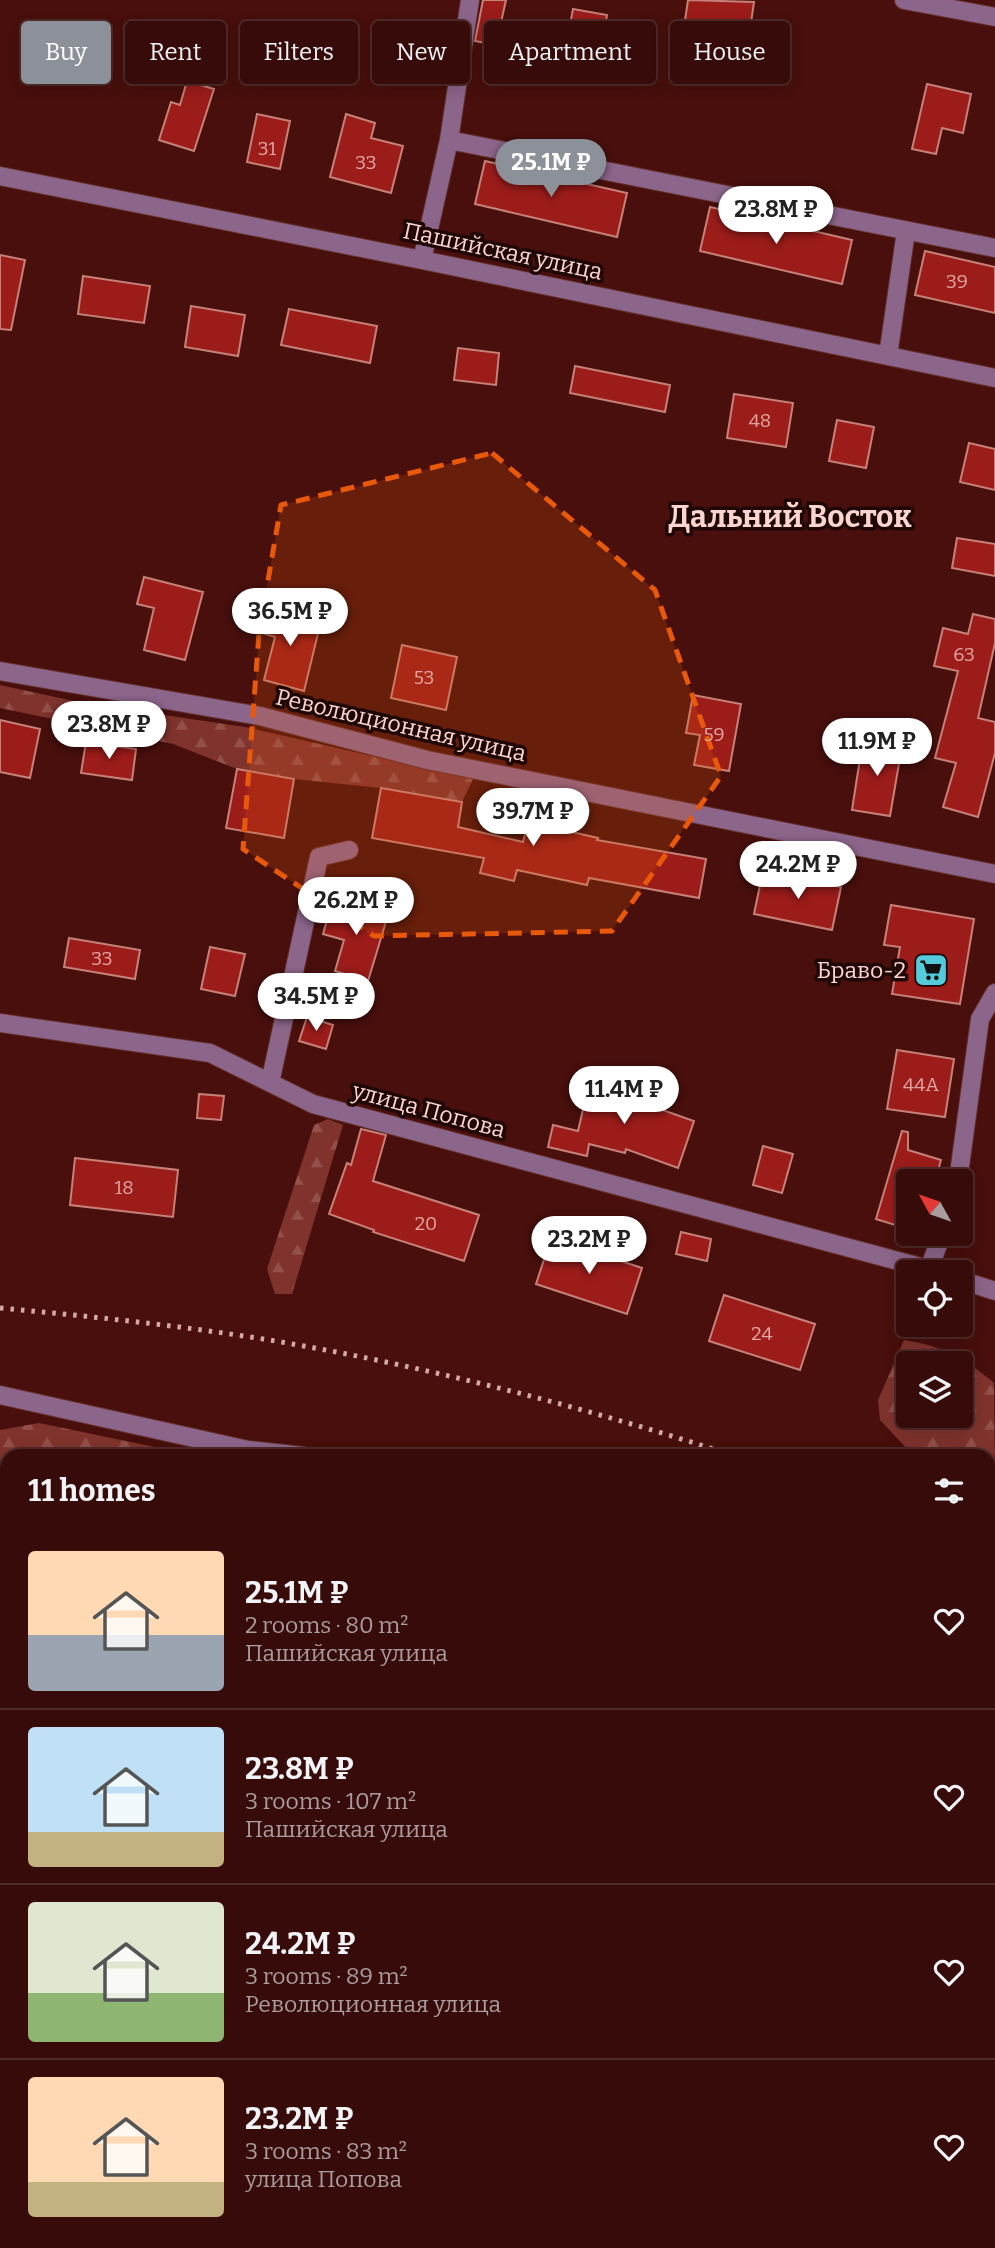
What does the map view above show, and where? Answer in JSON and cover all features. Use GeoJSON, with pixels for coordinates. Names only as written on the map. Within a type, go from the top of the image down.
{"type":"FeatureCollection","features":[{"type":"Feature","properties":{"kind":"street"},"geometry":{"type":"LineString","coordinates":[[422,260],[449,140],[470,0]]}},
{"type":"Feature","properties":{"kind":"street"},"geometry":{"type":"LineString","coordinates":[[904,0],[995,17]]}},
{"type":"Feature","properties":{"kind":"street"},"geometry":{"type":"LineString","coordinates":[[449,140],[995,248]]}},
{"type":"Feature","properties":{"kind":"street","name":"Пашийская улица"},"geometry":{"type":"LineString","coordinates":[[0,176],[995,378]]}},
{"type":"Feature","properties":{"kind":"street"},"geometry":{"type":"LineString","coordinates":[[888,356],[906,232]]}},
{"type":"Feature","properties":{"kind":"street","name":"Революционная улица"},"geometry":{"type":"LineString","coordinates":[[0,671],[260,716],[427,760],[995,874]]}},
{"type":"Feature","properties":{"kind":"street"},"geometry":{"type":"LineString","coordinates":[[270,1083],[319,857],[349,850]]}},
{"type":"Feature","properties":{"kind":"street"},"geometry":{"type":"LineString","coordinates":[[960,1169],[979,1019],[995,993]]}},
{"type":"Feature","properties":{"kind":"street","name":"улица Попова"},"geometry":{"type":"LineString","coordinates":[[0,1023],[210,1053],[313,1104],[896,1261]]}},
{"type":"Feature","properties":{"kind":"street"},"geometry":{"type":"LineString","coordinates":[[973,1284],[995,1291]]}},
{"type":"Feature","properties":{"kind":"street"},"geometry":{"type":"LineString","coordinates":[[0,1395],[243,1449]]}},
{"type":"Feature","properties":{"kind":"highlighted area"},"geometry":{"type":"Polygon","coordinates":[[[492,453],[655,590],[721,776],[612,931],[374,936],[243,849],[259,633],[281,505],[492,453]]]}},
{"type":"Feature","properties":{"kind":"green space"},"geometry":{"type":"Polygon","coordinates":[[[0,685],[83,703],[245,727],[473,779],[462,802],[237,769],[173,744],[0,708],[0,685]]]}},
{"type":"Feature","properties":{"kind":"green space"},"geometry":{"type":"Polygon","coordinates":[[[328,1119],[343,1125],[292,1294],[275,1294],[267,1269],[314,1125],[328,1119]]]}},
{"type":"Feature","properties":{"kind":"green space"},"geometry":{"type":"Polygon","coordinates":[[[904,1340],[945,1351],[899,1351],[904,1340]]]}},
{"type":"Feature","properties":{"kind":"green space"},"geometry":{"type":"Polygon","coordinates":[[[896,1358],[896,1428],[973,1428],[973,1366],[994,1383],[995,1449],[907,1449],[880,1420],[878,1400],[896,1358]]]}},
{"type":"Feature","properties":{"kind":"green space"},"geometry":{"type":"Polygon","coordinates":[[[39,1423],[164,1449],[0,1449],[0,1430],[39,1423]]]}},
{"type":"Feature","properties":{"kind":"building"},"geometry":{"type":"Polygon","coordinates":[[[483,0],[506,0],[501,21],[484,21],[484,43],[475,41],[483,0]]]}},
{"type":"Feature","properties":{"kind":"building"},"geometry":{"type":"Polygon","coordinates":[[[688,0],[754,2],[751,21],[685,21],[688,0]]]}},
{"type":"Feature","properties":{"kind":"building"},"geometry":{"type":"Polygon","coordinates":[[[573,9],[607,15],[606,21],[571,21],[573,9]]]}},
{"type":"Feature","properties":{"kind":"building"},"geometry":{"type":"Polygon","coordinates":[[[186,84],[214,89],[194,151],[159,140],[171,102],[180,105],[186,84]]]}},
{"type":"Feature","properties":{"kind":"building"},"geometry":{"type":"Polygon","coordinates":[[[927,84],[971,94],[963,133],[942,128],[936,154],[912,149],[927,84]]]}},
{"type":"Feature","properties":{"kind":"building"},"geometry":{"type":"Polygon","coordinates":[[[257,114],[290,121],[280,169],[247,162],[257,114]]]}},
{"type":"Feature","properties":{"kind":"building"},"geometry":{"type":"Polygon","coordinates":[[[346,114],[375,123],[371,138],[403,146],[391,193],[330,177],[346,114]]]}},
{"type":"Feature","properties":{"kind":"building"},"geometry":{"type":"Polygon","coordinates":[[[485,161],[627,193],[617,237],[475,204],[485,161]]]}},
{"type":"Feature","properties":{"kind":"building"},"geometry":{"type":"Polygon","coordinates":[[[710,207],[852,240],[842,284],[700,251],[710,207]]]}},
{"type":"Feature","properties":{"kind":"building"},"geometry":{"type":"Polygon","coordinates":[[[925,251],[995,267],[995,313],[915,295],[925,251]]]}},
{"type":"Feature","properties":{"kind":"building"},"geometry":{"type":"Polygon","coordinates":[[[0,255],[25,260],[11,330],[0,329],[0,255]]]}},
{"type":"Feature","properties":{"kind":"building"},"geometry":{"type":"Polygon","coordinates":[[[83,276],[150,286],[144,323],[78,314],[83,276]]]}},
{"type":"Feature","properties":{"kind":"building"},"geometry":{"type":"Polygon","coordinates":[[[191,306],[245,315],[238,356],[185,347],[191,306]]]}},
{"type":"Feature","properties":{"kind":"building"},"geometry":{"type":"Polygon","coordinates":[[[289,309],[377,326],[370,363],[281,345],[289,309]]]}},
{"type":"Feature","properties":{"kind":"building"},"geometry":{"type":"Polygon","coordinates":[[[458,348],[499,353],[496,385],[454,380],[458,348]]]}},
{"type":"Feature","properties":{"kind":"building"},"geometry":{"type":"Polygon","coordinates":[[[575,366],[670,385],[665,412],[570,393],[575,366]]]}},
{"type":"Feature","properties":{"kind":"building"},"geometry":{"type":"Polygon","coordinates":[[[734,394],[793,403],[786,447],[727,438],[734,394]]]}},
{"type":"Feature","properties":{"kind":"building"},"geometry":{"type":"Polygon","coordinates":[[[837,420],[874,427],[866,468],[829,461],[837,420]]]}},
{"type":"Feature","properties":{"kind":"building"},"geometry":{"type":"Polygon","coordinates":[[[969,443],[995,449],[995,490],[960,482],[969,443]]]}},
{"type":"Feature","properties":{"kind":"building"},"geometry":{"type":"Polygon","coordinates":[[[957,538],[995,544],[995,576],[952,568],[957,538]]]}},
{"type":"Feature","properties":{"kind":"building"},"geometry":{"type":"Polygon","coordinates":[[[144,577],[203,592],[185,660],[144,650],[154,608],[137,604],[144,577]]]}},
{"type":"Feature","properties":{"kind":"building"},"geometry":{"type":"Polygon","coordinates":[[[268,608],[321,621],[304,691],[264,680],[275,637],[262,633],[268,608]]]}},
{"type":"Feature","properties":{"kind":"building"},"geometry":{"type":"Polygon","coordinates":[[[973,614],[995,619],[995,643],[978,718],[995,722],[995,753],[978,817],[943,807],[956,763],[935,758],[958,671],[934,666],[943,628],[968,634],[973,614]]]}},
{"type":"Feature","properties":{"kind":"building"},"geometry":{"type":"Polygon","coordinates":[[[402,645],[457,657],[446,710],[391,698],[402,645]]]}},
{"type":"Feature","properties":{"kind":"building"},"geometry":{"type":"Polygon","coordinates":[[[693,695],[741,704],[729,771],[694,765],[700,735],[686,733],[693,695]]]}},
{"type":"Feature","properties":{"kind":"building"},"geometry":{"type":"Polygon","coordinates":[[[0,720],[40,729],[30,778],[0,772],[0,720]]]}},
{"type":"Feature","properties":{"kind":"building"},"geometry":{"type":"Polygon","coordinates":[[[863,739],[902,746],[890,816],[852,810],[863,739]]]}},
{"type":"Feature","properties":{"kind":"building"},"geometry":{"type":"Polygon","coordinates":[[[86,742],[136,749],[132,780],[81,773],[86,742]]]}},
{"type":"Feature","properties":{"kind":"building"},"geometry":{"type":"Polygon","coordinates":[[[237,769],[294,779],[284,838],[226,828],[237,769]]]}},
{"type":"Feature","properties":{"kind":"building"},"geometry":{"type":"Polygon","coordinates":[[[381,788],[462,802],[458,827],[523,842],[528,822],[598,838],[597,840],[706,859],[699,898],[589,878],[587,885],[517,870],[514,881],[480,873],[484,858],[372,838],[381,788]]]}},
{"type":"Feature","properties":{"kind":"building"},"geometry":{"type":"Polygon","coordinates":[[[763,871],[841,887],[832,930],[754,914],[763,871]]]}},
{"type":"Feature","properties":{"kind":"building"},"geometry":{"type":"Polygon","coordinates":[[[333,899],[388,915],[368,981],[335,971],[344,940],[323,934],[333,899]]]}},
{"type":"Feature","properties":{"kind":"building","name":"Браво-2"},"geometry":{"type":"Polygon","coordinates":[[[891,905],[974,919],[960,1004],[892,994],[900,947],[884,945],[891,905]]]}},
{"type":"Feature","properties":{"kind":"building"},"geometry":{"type":"Polygon","coordinates":[[[69,938],[140,950],[135,979],[64,967],[69,938]]]}},
{"type":"Feature","properties":{"kind":"building"},"geometry":{"type":"Polygon","coordinates":[[[210,947],[245,954],[235,996],[201,989],[210,947]]]}},
{"type":"Feature","properties":{"kind":"building"},"geometry":{"type":"Polygon","coordinates":[[[307,1017],[333,1025],[326,1049],[299,1041],[307,1017]]]}},
{"type":"Feature","properties":{"kind":"building"},"geometry":{"type":"Polygon","coordinates":[[[897,1050],[954,1059],[945,1117],[887,1109],[897,1050]]]}},
{"type":"Feature","properties":{"kind":"building"},"geometry":{"type":"Polygon","coordinates":[[[592,1071],[619,1077],[614,1098],[657,1108],[694,1121],[678,1168],[626,1149],[625,1153],[589,1144],[587,1156],[548,1147],[553,1125],[578,1131],[592,1071]]]}},
{"type":"Feature","properties":{"kind":"building"},"geometry":{"type":"Polygon","coordinates":[[[199,1094],[224,1096],[221,1120],[197,1118],[199,1094]]]}},
{"type":"Feature","properties":{"kind":"building"},"geometry":{"type":"Polygon","coordinates":[[[361,1129],[386,1135],[373,1181],[479,1215],[464,1261],[373,1232],[374,1230],[329,1214],[347,1163],[351,1165],[361,1129]]]}},
{"type":"Feature","properties":{"kind":"building"},"geometry":{"type":"Polygon","coordinates":[[[902,1131],[908,1132],[908,1150],[941,1160],[938,1169],[896,1169],[896,1225],[876,1219],[902,1131]]]}},
{"type":"Feature","properties":{"kind":"building"},"geometry":{"type":"Polygon","coordinates":[[[763,1146],[793,1154],[782,1193],[753,1185],[763,1146]]]}},
{"type":"Feature","properties":{"kind":"building"},"geometry":{"type":"Polygon","coordinates":[[[75,1158],[178,1170],[173,1217],[70,1205],[75,1158]]]}},
{"type":"Feature","properties":{"kind":"building"},"geometry":{"type":"Polygon","coordinates":[[[681,1232],[711,1239],[707,1261],[676,1254],[681,1232]]]}},
{"type":"Feature","properties":{"kind":"building"},"geometry":{"type":"Polygon","coordinates":[[[551,1238],[642,1268],[627,1314],[536,1284],[551,1238]]]}},
{"type":"Feature","properties":{"kind":"building"},"geometry":{"type":"Polygon","coordinates":[[[724,1295],[815,1324],[800,1370],[709,1341],[724,1295]]]}},
{"type":"Feature","properties":{"kind":"railway"},"geometry":{"type":"LineString","coordinates":[[0,1308],[197,1329],[323,1349],[501,1388],[712,1449]]}},
{"type":"Feature","properties":{"kind":"place","name":"Браво-2"},"geometry":{"type":"Point","coordinates":[931,970]}},
{"type":"Feature","properties":{"kind":"district","name":"Дальний Восток"},"geometry":{"type":"Point","coordinates":[790,517]}}]}
